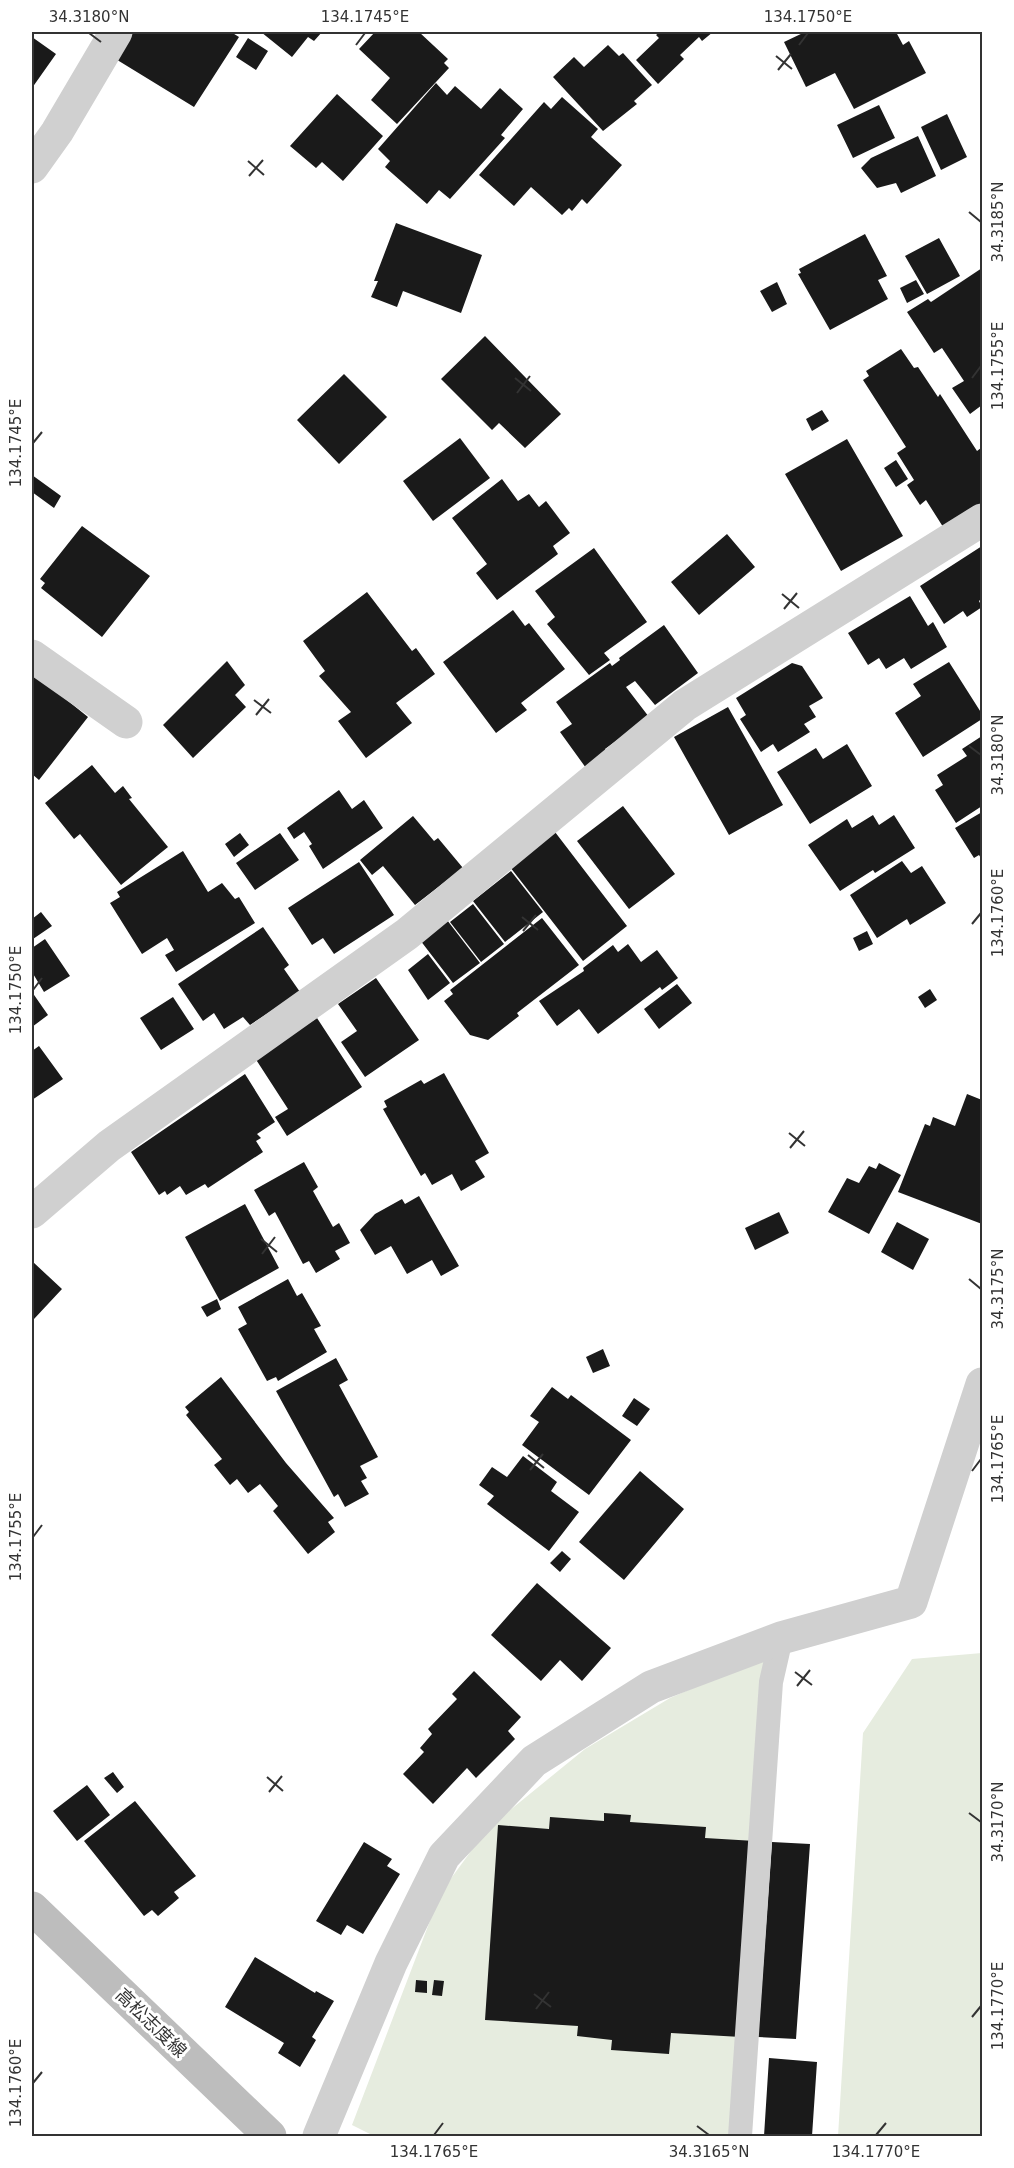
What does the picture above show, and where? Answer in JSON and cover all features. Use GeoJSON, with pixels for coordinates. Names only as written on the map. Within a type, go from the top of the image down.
{"type":"FeatureCollection","features":[{"type":"Feature","properties":{"kind":"main road","name":"高松志度線"},"geometry":{"type":"LineString","coordinates":[[32,1908],[270,2136]]}},
{"type":"Feature","properties":{"kind":"street"},"geometry":{"type":"LineString","coordinates":[[32,167],[57,132],[116,32]]}},
{"type":"Feature","properties":{"kind":"street"},"geometry":{"type":"LineString","coordinates":[[32,1212],[109,1146],[407,934],[685,705],[982,520]]}},
{"type":"Feature","properties":{"kind":"street"},"geometry":{"type":"LineString","coordinates":[[32,656],[126,722]]}},
{"type":"Feature","properties":{"kind":"street"},"geometry":{"type":"LineString","coordinates":[[320,2136],[391,1963],[444,1856],[534,1761],[651,1687],[781,1638],[911,1602],[982,1384]]}},
{"type":"Feature","properties":{"kind":"lane"},"geometry":{"type":"LineString","coordinates":[[740,2136],[771,1682],[781,1638]]}},
{"type":"Feature","properties":{"kind":"shaded area"},"geometry":{"type":"Polygon","coordinates":[[[982,1653],[982,2136],[838,2136],[863,1733],[912,1659],[982,1653]]]}},
{"type":"Feature","properties":{"kind":"shaded area"},"geometry":{"type":"Polygon","coordinates":[[[768,1656],[740,2136],[374,2136],[352,2125],[441,1892],[488,1828],[585,1749],[670,1698],[768,1656]]]}},
{"type":"Feature","properties":{"kind":"building"},"geometry":{"type":"Polygon","coordinates":[[[131,32],[231,32],[239,37],[194,107],[114,58],[131,32]]]}},
{"type":"Feature","properties":{"kind":"building"},"geometry":{"type":"Polygon","coordinates":[[[261,32],[322,32],[314,41],[308,37],[292,57],[261,32]]]}},
{"type":"Feature","properties":{"kind":"building"},"geometry":{"type":"Polygon","coordinates":[[[375,32],[419,32],[448,59],[444,63],[449,68],[397,124],[371,100],[390,78],[359,49],[375,32]]]}},
{"type":"Feature","properties":{"kind":"building"},"geometry":{"type":"Polygon","coordinates":[[[660,32],[713,32],[702,41],[699,37],[680,55],[684,59],[658,84],[636,60],[659,38],[656,35],[660,32]]]}},
{"type":"Feature","properties":{"kind":"building"},"geometry":{"type":"Polygon","coordinates":[[[805,32],[896,32],[903,45],[909,41],[926,73],[854,109],[835,73],[806,87],[784,42],[805,32]]]}},
{"type":"Feature","properties":{"kind":"building"},"geometry":{"type":"Polygon","coordinates":[[[32,37],[56,54],[32,88],[32,37]]]}},
{"type":"Feature","properties":{"kind":"building"},"geometry":{"type":"Polygon","coordinates":[[[248,38],[268,51],[256,70],[236,57],[248,38]]]}},
{"type":"Feature","properties":{"kind":"building"},"geometry":{"type":"Polygon","coordinates":[[[608,45],[619,56],[623,53],[652,85],[634,101],[637,104],[603,131],[553,77],[574,57],[584,67],[608,45]]]}},
{"type":"Feature","properties":{"kind":"building"},"geometry":{"type":"Polygon","coordinates":[[[436,83],[447,95],[455,86],[481,109],[500,88],[523,109],[501,135],[505,138],[450,199],[439,190],[427,204],[385,167],[390,161],[378,149],[436,83]]]}},
{"type":"Feature","properties":{"kind":"building"},"geometry":{"type":"Polygon","coordinates":[[[337,94],[383,136],[343,181],[322,162],[316,168],[290,146],[337,94]]]}},
{"type":"Feature","properties":{"kind":"building"},"geometry":{"type":"Polygon","coordinates":[[[562,97],[598,129],[591,137],[622,165],[587,204],[582,199],[572,211],[569,208],[562,215],[531,187],[514,206],[479,175],[544,102],[551,109],[562,97]]]}},
{"type":"Feature","properties":{"kind":"building"},"geometry":{"type":"Polygon","coordinates":[[[879,105],[895,138],[853,158],[837,125],[879,105]]]}},
{"type":"Feature","properties":{"kind":"building"},"geometry":{"type":"Polygon","coordinates":[[[947,114],[967,157],[941,170],[921,127],[947,114]]]}},
{"type":"Feature","properties":{"kind":"building"},"geometry":{"type":"Polygon","coordinates":[[[918,136],[936,176],[901,193],[896,183],[877,188],[861,168],[871,158],[918,136]]]}},
{"type":"Feature","properties":{"kind":"building"},"geometry":{"type":"Polygon","coordinates":[[[396,223],[482,255],[461,313],[403,291],[397,307],[371,297],[378,281],[374,281],[396,223]]]}},
{"type":"Feature","properties":{"kind":"building"},"geometry":{"type":"Polygon","coordinates":[[[865,234],[887,276],[878,280],[888,299],[830,330],[798,274],[801,273],[799,269],[865,234]]]}},
{"type":"Feature","properties":{"kind":"building"},"geometry":{"type":"Polygon","coordinates":[[[939,238],[960,276],[927,294],[905,256],[939,238]]]}},
{"type":"Feature","properties":{"kind":"building"},"geometry":{"type":"Polygon","coordinates":[[[982,268],[982,405],[970,414],[952,388],[964,381],[942,348],[934,353],[907,312],[928,299],[931,302],[982,268]]]}},
{"type":"Feature","properties":{"kind":"building"},"geometry":{"type":"Polygon","coordinates":[[[916,280],[924,294],[907,303],[900,288],[916,280]]]}},
{"type":"Feature","properties":{"kind":"building"},"geometry":{"type":"Polygon","coordinates":[[[777,282],[787,304],[772,312],[760,291],[777,282]]]}},
{"type":"Feature","properties":{"kind":"building"},"geometry":{"type":"Polygon","coordinates":[[[485,336],[561,414],[525,448],[499,423],[492,430],[441,379],[485,336]]]}},
{"type":"Feature","properties":{"kind":"building"},"geometry":{"type":"Polygon","coordinates":[[[901,349],[914,368],[918,367],[938,397],[940,394],[977,451],[981,448],[982,450],[982,506],[945,530],[926,500],[920,505],[907,485],[914,480],[897,453],[906,447],[863,380],[869,376],[866,371],[901,349]]]}},
{"type":"Feature","properties":{"kind":"building"},"geometry":{"type":"Polygon","coordinates":[[[344,374],[387,417],[339,464],[297,420],[344,374]]]}},
{"type":"Feature","properties":{"kind":"building"},"geometry":{"type":"Polygon","coordinates":[[[822,410],[829,421],[812,431],[806,419],[822,410]]]}},
{"type":"Feature","properties":{"kind":"building"},"geometry":{"type":"Polygon","coordinates":[[[460,438],[490,478],[433,521],[403,481],[460,438]]]}},
{"type":"Feature","properties":{"kind":"building"},"geometry":{"type":"Polygon","coordinates":[[[847,439],[903,536],[841,571],[785,474],[847,439]]]}},
{"type":"Feature","properties":{"kind":"building"},"geometry":{"type":"Polygon","coordinates":[[[896,460],[908,479],[896,487],[884,468],[896,460]]]}},
{"type":"Feature","properties":{"kind":"building"},"geometry":{"type":"Polygon","coordinates":[[[32,475],[61,496],[54,508],[32,492],[32,475]]]}},
{"type":"Feature","properties":{"kind":"building"},"geometry":{"type":"Polygon","coordinates":[[[502,479],[518,501],[529,494],[539,507],[546,501],[570,533],[553,546],[558,554],[497,600],[476,573],[487,564],[452,518],[502,479]]]}},
{"type":"Feature","properties":{"kind":"building"},"geometry":{"type":"Polygon","coordinates":[[[82,526],[150,576],[102,637],[41,588],[45,583],[40,579],[82,526]]]}},
{"type":"Feature","properties":{"kind":"building"},"geometry":{"type":"Polygon","coordinates":[[[727,534],[755,567],[699,615],[671,582],[727,534]]]}},
{"type":"Feature","properties":{"kind":"building"},"geometry":{"type":"Polygon","coordinates":[[[982,546],[982,598],[979,601],[982,607],[967,617],[963,611],[944,624],[920,586],[982,546]]]}},
{"type":"Feature","properties":{"kind":"building"},"geometry":{"type":"Polygon","coordinates":[[[594,548],[647,622],[604,653],[610,660],[589,675],[547,624],[555,617],[535,591],[594,548]]]}},
{"type":"Feature","properties":{"kind":"building"},"geometry":{"type":"Polygon","coordinates":[[[367,592],[412,651],[416,648],[435,674],[396,703],[412,723],[366,758],[338,721],[351,712],[319,676],[325,671],[303,641],[367,592]]]}},
{"type":"Feature","properties":{"kind":"building"},"geometry":{"type":"Polygon","coordinates":[[[910,596],[928,626],[933,622],[947,647],[911,669],[904,658],[886,669],[879,658],[868,665],[848,633],[910,596]]]}},
{"type":"Feature","properties":{"kind":"building"},"geometry":{"type":"Polygon","coordinates":[[[513,610],[525,626],[529,623],[565,669],[521,703],[527,710],[496,733],[443,662],[513,610]]]}},
{"type":"Feature","properties":{"kind":"building"},"geometry":{"type":"Polygon","coordinates":[[[664,625],[698,673],[655,705],[635,681],[626,687],[649,717],[605,749],[607,753],[586,768],[560,732],[572,724],[556,702],[610,663],[612,666],[620,660],[619,658],[664,625]]]}},
{"type":"Feature","properties":{"kind":"building"},"geometry":{"type":"Polygon","coordinates":[[[227,661],[245,685],[235,695],[246,707],[193,758],[163,725],[227,661]]]}},
{"type":"Feature","properties":{"kind":"building"},"geometry":{"type":"Polygon","coordinates":[[[949,662],[982,714],[982,719],[923,757],[895,713],[921,696],[913,684],[949,662]]]}},
{"type":"Feature","properties":{"kind":"building"},"geometry":{"type":"Polygon","coordinates":[[[792,663],[802,666],[823,698],[809,706],[816,717],[804,724],[810,732],[778,752],[773,744],[761,752],[740,719],[746,715],[736,698],[792,663]]]}},
{"type":"Feature","properties":{"kind":"building"},"geometry":{"type":"Polygon","coordinates":[[[32,672],[88,717],[39,780],[32,774],[32,672]]]}},
{"type":"Feature","properties":{"kind":"building"},"geometry":{"type":"Polygon","coordinates":[[[728,707],[783,805],[729,835],[674,737],[728,707]]]}},
{"type":"Feature","properties":{"kind":"building"},"geometry":{"type":"Polygon","coordinates":[[[982,736],[982,806],[956,823],[935,790],[943,785],[937,775],[967,756],[962,749],[982,736]]]}},
{"type":"Feature","properties":{"kind":"building"},"geometry":{"type":"Polygon","coordinates":[[[847,744],[872,786],[810,824],[777,772],[816,748],[823,759],[847,744]]]}},
{"type":"Feature","properties":{"kind":"building"},"geometry":{"type":"Polygon","coordinates":[[[92,765],[115,793],[123,786],[132,798],[129,799],[168,847],[121,885],[80,834],[74,839],[45,803],[92,765]]]}},
{"type":"Feature","properties":{"kind":"building"},"geometry":{"type":"Polygon","coordinates":[[[339,790],[352,809],[364,800],[383,828],[323,869],[309,846],[312,844],[304,832],[294,839],[287,828],[339,790]]]}},
{"type":"Feature","properties":{"kind":"building"},"geometry":{"type":"Polygon","coordinates":[[[623,806],[675,874],[629,909],[577,841],[623,806]]]}},
{"type":"Feature","properties":{"kind":"building"},"geometry":{"type":"Polygon","coordinates":[[[982,812],[982,860],[979,855],[974,858],[955,828],[982,812]]]}},
{"type":"Feature","properties":{"kind":"building"},"geometry":{"type":"Polygon","coordinates":[[[873,815],[879,825],[894,815],[915,848],[875,873],[873,870],[840,891],[808,845],[847,819],[852,828],[873,815]]]}},
{"type":"Feature","properties":{"kind":"building"},"geometry":{"type":"Polygon","coordinates":[[[413,816],[434,841],[438,838],[463,868],[415,905],[383,866],[372,875],[360,860],[413,816]]]}},
{"type":"Feature","properties":{"kind":"building"},"geometry":{"type":"Polygon","coordinates":[[[555,832],[627,926],[583,961],[510,867],[555,832]]]}},
{"type":"Feature","properties":{"kind":"building"},"geometry":{"type":"Polygon","coordinates":[[[240,833],[249,845],[234,857],[225,844],[240,833]]]}},
{"type":"Feature","properties":{"kind":"building"},"geometry":{"type":"Polygon","coordinates":[[[280,833],[299,860],[255,890],[236,863],[280,833]]]}},
{"type":"Feature","properties":{"kind":"building"},"geometry":{"type":"Polygon","coordinates":[[[183,851],[208,892],[222,883],[235,899],[239,897],[255,923],[176,972],[165,955],[174,950],[167,938],[142,954],[110,903],[120,897],[117,892],[183,851]]]}},
{"type":"Feature","properties":{"kind":"building"},"geometry":{"type":"Polygon","coordinates":[[[902,861],[911,873],[922,866],[946,903],[910,925],[907,919],[877,938],[850,895],[902,861]]]}},
{"type":"Feature","properties":{"kind":"building"},"geometry":{"type":"Polygon","coordinates":[[[359,862],[394,915],[334,954],[323,938],[312,945],[288,908],[359,862]]]}},
{"type":"Feature","properties":{"kind":"building"},"geometry":{"type":"Polygon","coordinates":[[[511,871],[543,912],[505,942],[473,901],[511,871]]]}},
{"type":"Feature","properties":{"kind":"building"},"geometry":{"type":"Polygon","coordinates":[[[473,904],[504,944],[481,962],[450,922],[473,904]]]}},
{"type":"Feature","properties":{"kind":"building"},"geometry":{"type":"Polygon","coordinates":[[[41,912],[52,926],[33,939],[32,919],[41,912]]]}},
{"type":"Feature","properties":{"kind":"building"},"geometry":{"type":"Polygon","coordinates":[[[542,918],[579,965],[517,1013],[519,1016],[488,1040],[470,1035],[444,1001],[453,994],[450,990],[542,918]]]}},
{"type":"Feature","properties":{"kind":"building"},"geometry":{"type":"Polygon","coordinates":[[[447,920],[480,963],[453,983],[420,940],[447,920]]]}},
{"type":"Feature","properties":{"kind":"building"},"geometry":{"type":"Polygon","coordinates":[[[263,927],[289,965],[284,969],[300,992],[250,1025],[243,1017],[224,1029],[214,1013],[203,1021],[178,984],[263,927]]]}},
{"type":"Feature","properties":{"kind":"building"},"geometry":{"type":"Polygon","coordinates":[[[867,931],[873,944],[859,951],[853,938],[867,931]]]}},
{"type":"Feature","properties":{"kind":"building"},"geometry":{"type":"Polygon","coordinates":[[[45,939],[70,976],[44,992],[32,972],[32,948],[45,939]]]}},
{"type":"Feature","properties":{"kind":"building"},"geometry":{"type":"Polygon","coordinates":[[[628,944],[641,962],[657,950],[678,978],[662,990],[660,987],[598,1034],[579,1009],[557,1026],[539,1001],[584,971],[583,968],[613,945],[618,952],[628,944]]]}},
{"type":"Feature","properties":{"kind":"building"},"geometry":{"type":"Polygon","coordinates":[[[428,954],[450,983],[428,1000],[408,970],[428,954]]]}},
{"type":"Feature","properties":{"kind":"building"},"geometry":{"type":"Polygon","coordinates":[[[376,978],[419,1040],[365,1077],[341,1042],[357,1031],[338,1004],[376,978]]]}},
{"type":"Feature","properties":{"kind":"building"},"geometry":{"type":"Polygon","coordinates":[[[677,984],[692,1003],[659,1029],[644,1009],[677,984]]]}},
{"type":"Feature","properties":{"kind":"building"},"geometry":{"type":"Polygon","coordinates":[[[930,989],[937,1000],[925,1008],[918,997],[930,989]]]}},
{"type":"Feature","properties":{"kind":"building"},"geometry":{"type":"Polygon","coordinates":[[[32,992],[48,1015],[32,1027],[32,992]]]}},
{"type":"Feature","properties":{"kind":"building"},"geometry":{"type":"Polygon","coordinates":[[[173,997],[194,1029],[161,1050],[140,1018],[173,997]]]}},
{"type":"Feature","properties":{"kind":"building"},"geometry":{"type":"Polygon","coordinates":[[[317,1018],[362,1087],[287,1136],[275,1117],[288,1109],[255,1058],[317,1018]]]}},
{"type":"Feature","properties":{"kind":"building"},"geometry":{"type":"Polygon","coordinates":[[[39,1046],[63,1079],[32,1100],[32,1051],[39,1046]]]}},
{"type":"Feature","properties":{"kind":"building"},"geometry":{"type":"Polygon","coordinates":[[[444,1073],[489,1153],[475,1161],[485,1177],[461,1191],[452,1174],[432,1185],[425,1173],[421,1176],[383,1109],[387,1107],[384,1101],[421,1080],[424,1084],[444,1073]]]}},
{"type":"Feature","properties":{"kind":"building"},"geometry":{"type":"Polygon","coordinates":[[[245,1074],[275,1122],[257,1134],[261,1138],[256,1141],[263,1152],[208,1188],[205,1184],[186,1195],[180,1186],[167,1195],[165,1191],[159,1195],[131,1152],[245,1074]]]}},
{"type":"Feature","properties":{"kind":"building"},"geometry":{"type":"Polygon","coordinates":[[[967,1094],[982,1100],[982,1224],[898,1192],[925,1124],[930,1126],[933,1117],[955,1126],[967,1094]]]}},
{"type":"Feature","properties":{"kind":"building"},"geometry":{"type":"Polygon","coordinates":[[[304,1162],[318,1187],[313,1191],[333,1227],[339,1223],[350,1243],[335,1251],[340,1259],[316,1273],[309,1261],[303,1264],[275,1212],[269,1216],[254,1190],[304,1162]]]}},
{"type":"Feature","properties":{"kind":"building"},"geometry":{"type":"Polygon","coordinates":[[[879,1163],[901,1175],[869,1234],[828,1212],[847,1178],[859,1183],[869,1166],[876,1169],[879,1163]]]}},
{"type":"Feature","properties":{"kind":"building"},"geometry":{"type":"Polygon","coordinates":[[[419,1196],[459,1266],[441,1276],[432,1260],[407,1274],[391,1246],[375,1255],[360,1230],[375,1214],[402,1199],[405,1204],[419,1196]]]}},
{"type":"Feature","properties":{"kind":"building"},"geometry":{"type":"Polygon","coordinates":[[[245,1204],[279,1268],[220,1301],[185,1237],[245,1204]]]}},
{"type":"Feature","properties":{"kind":"building"},"geometry":{"type":"Polygon","coordinates":[[[779,1212],[789,1233],[755,1250],[745,1228],[779,1212]]]}},
{"type":"Feature","properties":{"kind":"building"},"geometry":{"type":"Polygon","coordinates":[[[897,1222],[929,1239],[913,1270],[881,1252],[897,1222]]]}},
{"type":"Feature","properties":{"kind":"building"},"geometry":{"type":"Polygon","coordinates":[[[33,1262],[62,1289],[34,1319],[32,1316],[33,1262]]]}},
{"type":"Feature","properties":{"kind":"building"},"geometry":{"type":"Polygon","coordinates":[[[288,1279],[297,1296],[302,1293],[321,1326],[314,1329],[327,1352],[278,1381],[276,1377],[267,1381],[238,1329],[247,1324],[238,1307],[288,1279]]]}},
{"type":"Feature","properties":{"kind":"building"},"geometry":{"type":"Polygon","coordinates":[[[217,1299],[221,1309],[207,1317],[201,1307],[217,1299]]]}},
{"type":"Feature","properties":{"kind":"building"},"geometry":{"type":"Polygon","coordinates":[[[603,1349],[610,1366],[593,1373],[586,1357],[603,1349]]]}},
{"type":"Feature","properties":{"kind":"building"},"geometry":{"type":"Polygon","coordinates":[[[336,1358],[348,1380],[339,1385],[378,1457],[360,1466],[367,1478],[361,1481],[369,1494],[345,1507],[338,1494],[334,1497],[276,1391],[336,1358]]]}},
{"type":"Feature","properties":{"kind":"building"},"geometry":{"type":"Polygon","coordinates":[[[221,1377],[286,1463],[334,1518],[328,1522],[335,1532],[308,1554],[273,1511],[278,1506],[260,1484],[248,1493],[237,1479],[230,1485],[214,1465],[222,1459],[186,1415],[189,1412],[185,1407],[221,1377]]]}},
{"type":"Feature","properties":{"kind":"building"},"geometry":{"type":"Polygon","coordinates":[[[552,1387],[568,1399],[571,1395],[631,1440],[589,1495],[522,1445],[539,1422],[530,1416],[552,1387]]]}},
{"type":"Feature","properties":{"kind":"building"},"geometry":{"type":"Polygon","coordinates":[[[634,1398],[650,1409],[637,1426],[622,1416],[634,1398]]]}},
{"type":"Feature","properties":{"kind":"building"},"geometry":{"type":"Polygon","coordinates":[[[523,1456],[557,1482],[551,1491],[579,1512],[549,1551],[487,1504],[494,1496],[479,1485],[492,1467],[507,1477],[523,1456]]]}},
{"type":"Feature","properties":{"kind":"building"},"geometry":{"type":"Polygon","coordinates":[[[640,1471],[684,1509],[624,1580],[579,1542],[640,1471]]]}},
{"type":"Feature","properties":{"kind":"building"},"geometry":{"type":"Polygon","coordinates":[[[562,1551],[571,1559],[560,1572],[550,1563],[562,1551]]]}},
{"type":"Feature","properties":{"kind":"building"},"geometry":{"type":"Polygon","coordinates":[[[537,1583],[611,1648],[582,1681],[560,1660],[541,1681],[491,1635],[537,1583]]]}},
{"type":"Feature","properties":{"kind":"building"},"geometry":{"type":"Polygon","coordinates":[[[474,1671],[521,1717],[508,1731],[515,1739],[476,1778],[467,1768],[433,1804],[403,1774],[424,1752],[420,1748],[432,1734],[428,1729],[457,1699],[452,1694],[474,1671]]]}},
{"type":"Feature","properties":{"kind":"building"},"geometry":{"type":"Polygon","coordinates":[[[113,1772],[124,1787],[117,1793],[104,1778],[113,1772]]]}},
{"type":"Feature","properties":{"kind":"building"},"geometry":{"type":"Polygon","coordinates":[[[87,1785],[110,1815],[77,1841],[53,1811],[87,1785]]]}},
{"type":"Feature","properties":{"kind":"building"},"geometry":{"type":"Polygon","coordinates":[[[135,1801],[196,1876],[174,1892],[179,1898],[158,1916],[152,1910],[144,1916],[84,1841],[135,1801]]]}},
{"type":"Feature","properties":{"kind":"building"},"geometry":{"type":"Polygon","coordinates":[[[604,1813],[631,1815],[630,1822],[706,1827],[705,1838],[755,1841],[741,2037],[671,2033],[669,2054],[611,2050],[612,2040],[577,2036],[578,2026],[485,2020],[498,1825],[549,1829],[550,1817],[604,1821],[604,1813]]]}},
{"type":"Feature","properties":{"kind":"building"},"geometry":{"type":"Polygon","coordinates":[[[364,1842],[392,1859],[387,1866],[400,1874],[363,1934],[347,1925],[341,1935],[316,1921],[364,1842]]]}},
{"type":"Feature","properties":{"kind":"building"},"geometry":{"type":"Polygon","coordinates":[[[772,1842],[810,1844],[796,2039],[758,2037],[772,1842]]]}},
{"type":"Feature","properties":{"kind":"building"},"geometry":{"type":"Polygon","coordinates":[[[255,1957],[315,1993],[316,1991],[334,2001],[312,2037],[316,2040],[300,2067],[278,2053],[284,2043],[225,2007],[255,1957]]]}},
{"type":"Feature","properties":{"kind":"building"},"geometry":{"type":"Polygon","coordinates":[[[416,1980],[427,1981],[427,1993],[415,1992],[416,1980]]]}},
{"type":"Feature","properties":{"kind":"building"},"geometry":{"type":"Polygon","coordinates":[[[434,1980],[444,1981],[442,1996],[432,1995],[434,1980]]]}},
{"type":"Feature","properties":{"kind":"building"},"geometry":{"type":"Polygon","coordinates":[[[769,2058],[817,2062],[812,2136],[764,2136],[769,2058]]]}}]}
